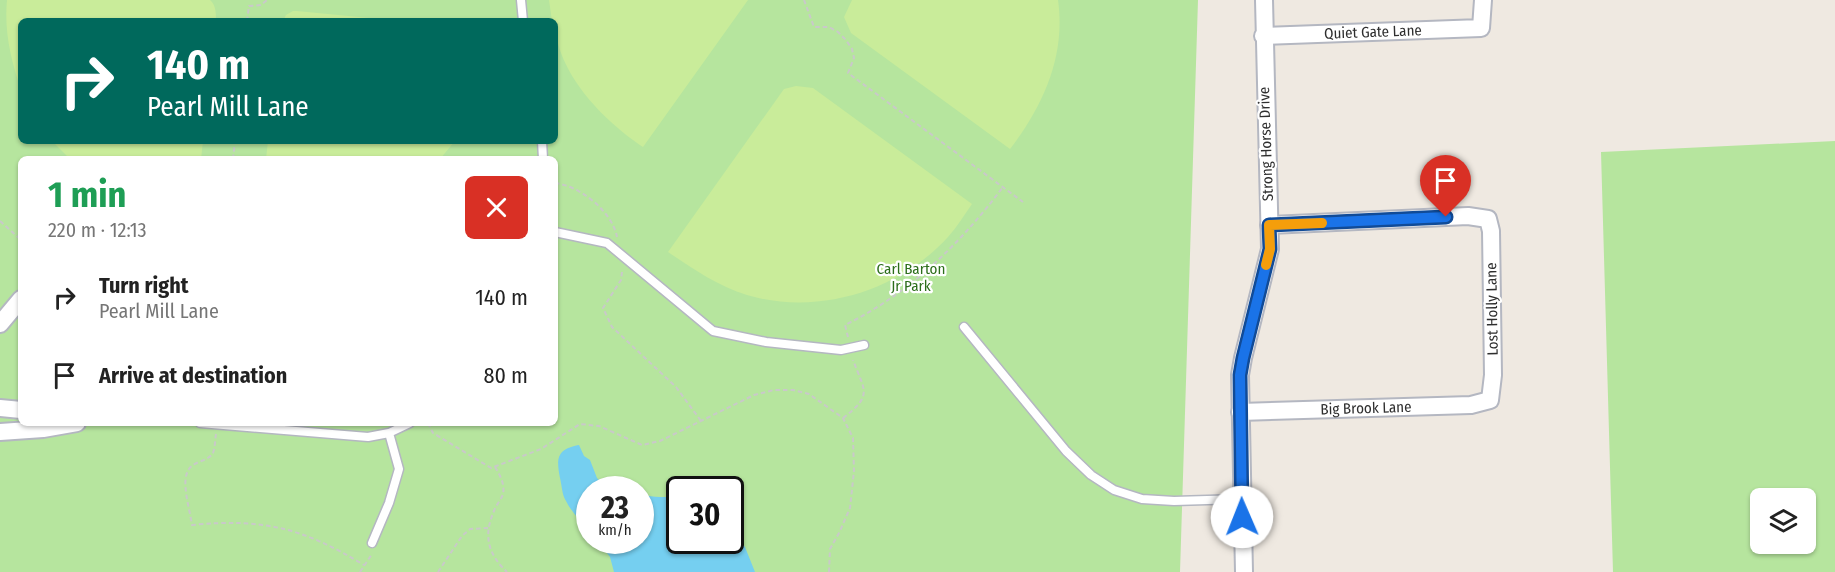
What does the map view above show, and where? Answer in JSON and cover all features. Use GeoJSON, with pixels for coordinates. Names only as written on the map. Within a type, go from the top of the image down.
{"type":"FeatureCollection","features":[{"type":"Feature","properties":{"kind":"street","name":"Strong Horse Drive"},"geometry":{"type":"LineString","coordinates":[[1244,572],[1240,375],[1270,249],[1263,36],[1264,0]]}},
{"type":"Feature","properties":{"kind":"street","name":"Quiet Gate Lane"},"geometry":{"type":"LineString","coordinates":[[1263,36],[1482,28],[1483,0]]}},
{"type":"Feature","properties":{"kind":"street","name":"Lost Holly Lane"},"geometry":{"type":"LineString","coordinates":[[1269,225],[1468,216],[1488,219],[1491,231],[1493,375],[1490,400]]}},
{"type":"Feature","properties":{"kind":"street"},"geometry":{"type":"LineString","coordinates":[[0,324],[18,303]]}},
{"type":"Feature","properties":{"kind":"street","name":"Big Brook Lane"},"geometry":{"type":"LineString","coordinates":[[1240,412],[1471,405],[1490,400]]}},
{"type":"Feature","properties":{"kind":"street"},"geometry":{"type":"LineString","coordinates":[[0,408],[18,410]]}},
{"type":"Feature","properties":{"kind":"street"},"geometry":{"type":"LineString","coordinates":[[0,432],[60,426]]}},
{"type":"Feature","properties":{"kind":"lane"},"geometry":{"type":"LineString","coordinates":[[521,0],[522,18]]}},
{"type":"Feature","properties":{"kind":"lane"},"geometry":{"type":"LineString","coordinates":[[558,233],[607,243],[713,331],[766,342],[841,350],[864,345]]}},
{"type":"Feature","properties":{"kind":"lane"},"geometry":{"type":"LineString","coordinates":[[964,327],[1066,451],[1091,475],[1114,490],[1142,499],[1241,499]]}},
{"type":"Feature","properties":{"kind":"lane"},"geometry":{"type":"LineString","coordinates":[[249,426],[368,437],[389,433],[404,426]]}},
{"type":"Feature","properties":{"kind":"lane"},"geometry":{"type":"LineString","coordinates":[[374,545],[399,469],[389,433]]}},
{"type":"Feature","properties":{"kind":"path"},"geometry":{"type":"LineString","coordinates":[[247,18],[249,6],[261,4],[267,0]]}},
{"type":"Feature","properties":{"kind":"path"},"geometry":{"type":"LineString","coordinates":[[804,0],[814,27],[829,27],[838,33],[852,49],[854,58],[848,73],[1023,202]]}},
{"type":"Feature","properties":{"kind":"path"},"geometry":{"type":"LineString","coordinates":[[558,183],[568,185],[589,196],[616,231],[623,267],[621,280],[603,308],[612,327],[676,387],[702,421]]}},
{"type":"Feature","properties":{"kind":"path"},"geometry":{"type":"LineString","coordinates":[[843,418],[864,400],[865,393],[849,348],[845,325],[906,289],[933,267],[986,210],[1003,188]]}},
{"type":"Feature","properties":{"kind":"path"},"geometry":{"type":"LineString","coordinates":[[0,221],[18,237]]}},
{"type":"Feature","properties":{"kind":"path"},"geometry":{"type":"LineString","coordinates":[[430,426],[433,433],[491,468],[541,448],[580,424],[599,426],[642,445],[660,441],[754,395],[774,390],[793,390],[809,394],[843,418],[853,438],[854,471],[850,508],[830,549],[829,572]]}},
{"type":"Feature","properties":{"kind":"path"},"geometry":{"type":"LineString","coordinates":[[217,426],[213,453],[191,465],[187,472],[185,484],[192,525],[227,521],[263,523],[293,530],[334,547],[364,566]]}},
{"type":"Feature","properties":{"kind":"path"},"geometry":{"type":"LineString","coordinates":[[495,467],[503,481],[503,493],[488,528],[489,545],[496,562],[507,572]]}},
{"type":"Feature","properties":{"kind":"path"},"geometry":{"type":"LineString","coordinates":[[438,572],[462,536],[470,529],[488,528]]}},
{"type":"Feature","properties":{"kind":"path"},"geometry":{"type":"LineString","coordinates":[[360,572],[374,545]]}},
{"type":"Feature","properties":{"kind":"green space","name":"Carl Barton Jr Park"},"geometry":{"type":"Polygon","coordinates":[[[0,0],[1198,0],[1180,572],[0,572],[0,0]]]}},
{"type":"Feature","properties":{"kind":"green space"},"geometry":{"type":"Polygon","coordinates":[[[7,0],[210,0],[216,12],[216,18],[18,18],[18,81],[9,46],[7,0]]]}},
{"type":"Feature","properties":{"kind":"green space"},"geometry":{"type":"Polygon","coordinates":[[[549,0],[748,0],[643,147],[613,124],[584,93],[563,59],[558,43],[558,18],[552,18],[549,0]]]}},
{"type":"Feature","properties":{"kind":"green space"},"geometry":{"type":"Polygon","coordinates":[[[852,0],[1058,0],[1059,41],[1049,79],[1033,115],[1010,149],[851,33],[844,17],[852,0]]]}},
{"type":"Feature","properties":{"kind":"green space"},"geometry":{"type":"Polygon","coordinates":[[[293,11],[368,18],[284,18],[293,11]]]}},
{"type":"Feature","properties":{"kind":"green space"},"geometry":{"type":"Polygon","coordinates":[[[796,86],[813,88],[972,204],[948,237],[928,256],[906,272],[882,285],[829,300],[774,301],[747,295],[716,282],[668,252],[784,89],[796,86]]]}},
{"type":"Feature","properties":{"kind":"green space"},"geometry":{"type":"Polygon","coordinates":[[[1835,141],[1835,572],[1613,572],[1601,152],[1835,141]]]}},
{"type":"Feature","properties":{"kind":"green space"},"geometry":{"type":"Polygon","coordinates":[[[55,144],[203,144],[201,156],[67,156],[55,144]]]}},
{"type":"Feature","properties":{"kind":"green space"},"geometry":{"type":"Polygon","coordinates":[[[268,144],[452,144],[442,156],[266,156],[268,144]]]}},
{"type":"Feature","properties":{"kind":"water"},"geometry":{"type":"Polygon","coordinates":[[[579,445],[584,456],[590,460],[596,476],[576,476],[576,515],[563,493],[558,460],[562,452],[579,445]]]}},
{"type":"Feature","properties":{"kind":"water"},"geometry":{"type":"Polygon","coordinates":[[[654,496],[666,497],[666,554],[744,554],[744,546],[755,572],[614,572],[608,554],[654,554],[654,496]]]}},
{"type":"Feature","properties":{"kind":"slow traffic"},"geometry":{"type":"LineString","coordinates":[[1266,265],[1270,249],[1269,225],[1322,223]]}},
{"type":"Feature","properties":{"kind":"route"},"geometry":{"type":"LineString","coordinates":[[1242,517],[1240,375],[1270,249],[1269,225],[1446,217]]}}]}
